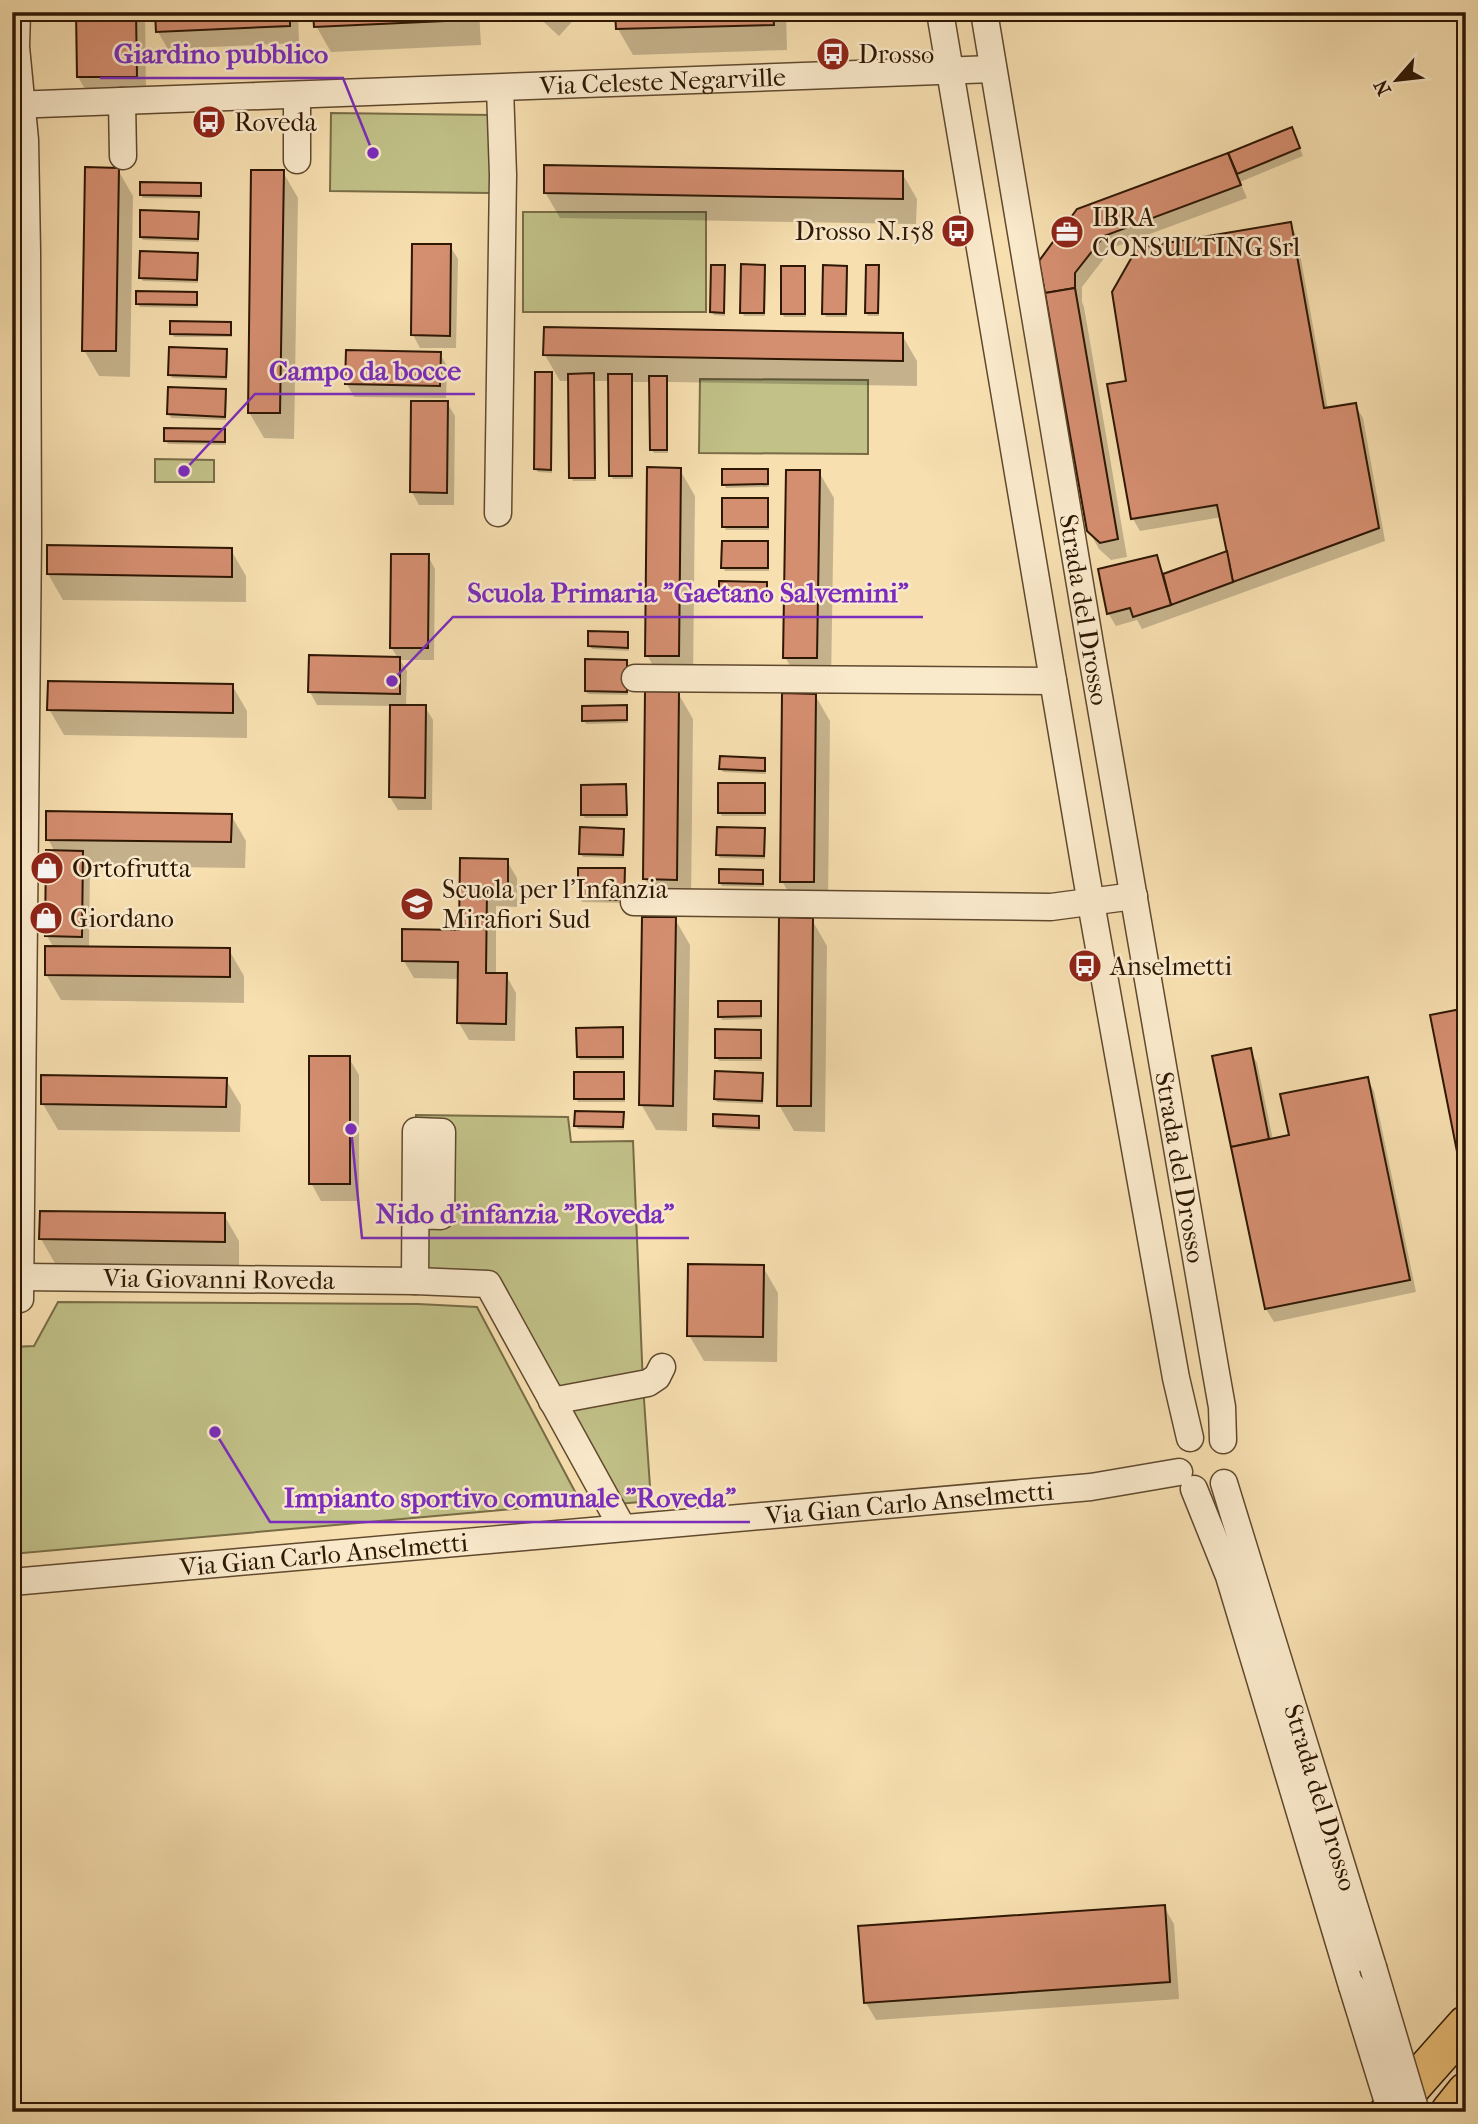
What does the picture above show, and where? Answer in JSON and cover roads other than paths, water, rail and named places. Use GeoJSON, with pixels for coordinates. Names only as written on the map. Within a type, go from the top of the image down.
{"type":"FeatureCollection","features":[{"type":"Feature","properties":{"kind":"highway"},"geometry":{"type":"LineString","coordinates":[[1390,2112],[1466,2025]]}},
{"type":"Feature","properties":{"kind":"highway"},"geometry":{"type":"LineString","coordinates":[[1450,2112],[1466,2092]]}},
{"type":"Feature","properties":{"kind":"highway"},"geometry":{"type":"LineString","coordinates":[[1460,2112],[1466,2102]]}},
{"type":"Feature","properties":{"kind":"street","name":"Via Giovanni Roveda"},"geometry":{"type":"LineString","coordinates":[[17,12],[17,105],[25,140],[28,537],[21,1288],[415,1282],[488,1284],[622,1527]]}},
{"type":"Feature","properties":{"kind":"street","name":"Strada del Drosso"},"geometry":{"type":"LineString","coordinates":[[940,12],[1091,902],[1176,1378],[1190,1438]]}},
{"type":"Feature","properties":{"kind":"street","name":"Strada del Drosso"},"geometry":{"type":"LineString","coordinates":[[984,12],[1222,1407],[1223,1440]]}},
{"type":"Feature","properties":{"kind":"street","name":"Via Celeste Negarville"},"geometry":{"type":"LineString","coordinates":[[17,105],[993,69]]}},
{"type":"Feature","properties":{"kind":"street","name":"Via Celeste Negarville"},"geometry":{"type":"LineString","coordinates":[[498,513],[503,175],[500,88]]}},
{"type":"Feature","properties":{"kind":"street"},"geometry":{"type":"LineString","coordinates":[[297,160],[298,96]]}},
{"type":"Feature","properties":{"kind":"street"},"geometry":{"type":"LineString","coordinates":[[122,101],[124,156]]}},
{"type":"Feature","properties":{"kind":"street"},"geometry":{"type":"LineString","coordinates":[[972,202],[1015,196]]}},
{"type":"Feature","properties":{"kind":"street"},"geometry":{"type":"LineString","coordinates":[[1000,368],[1043,362]]}},
{"type":"Feature","properties":{"kind":"street","name":"Strada del Drosso"},"geometry":{"type":"LineString","coordinates":[[635,678],[1053,681]]}},
{"type":"Feature","properties":{"kind":"street"},"geometry":{"type":"LineString","coordinates":[[634,902],[1051,907],[1134,896]]}},
{"type":"Feature","properties":{"kind":"street"},"geometry":{"type":"LineString","coordinates":[[415,1282],[416,1215]]}},
{"type":"Feature","properties":{"kind":"street"},"geometry":{"type":"LineString","coordinates":[[552,1401],[643,1385],[654,1381],[662,1367]]}},
{"type":"Feature","properties":{"kind":"street"},"geometry":{"type":"LineString","coordinates":[[1209,1434],[1223,1440],[1231,1451],[1233,1462],[1231,1474],[1224,1483],[1213,1489],[1187,1480],[1178,1461],[1182,1448],[1190,1438],[1209,1434]]}},
{"type":"Feature","properties":{"kind":"street","name":"Strada del Drosso"},"geometry":{"type":"LineString","coordinates":[[1187,1480],[1229,1576],[1390,2112]]}},
{"type":"Feature","properties":{"kind":"street","name":"Via Gian Carlo Anselmetti"},"geometry":{"type":"LineString","coordinates":[[12,1582],[1187,1480]]}},
{"type":"Feature","properties":{"kind":"street","name":"Strada del Drosso"},"geometry":{"type":"LineString","coordinates":[[1224,1483],[1416,2112]]}},
{"type":"Feature","properties":{"kind":"place","name":"Drosso"},"geometry":{"type":"Point","coordinates":[833,54]}},
{"type":"Feature","properties":{"kind":"place","name":"Roveda"},"geometry":{"type":"Point","coordinates":[209,122]}},
{"type":"Feature","properties":{"kind":"place","name":"Giardino pubblico"},"geometry":{"type":"Point","coordinates":[373,153]}},
{"type":"Feature","properties":{"kind":"place","name":"Drosso N.158"},"geometry":{"type":"Point","coordinates":[958,231]}},
{"type":"Feature","properties":{"kind":"place","name":"IBRA CONSULTING Srl"},"geometry":{"type":"Point","coordinates":[1067,232]}},
{"type":"Feature","properties":{"kind":"place","name":"Campo da bocce"},"geometry":{"type":"Point","coordinates":[184,471]}},
{"type":"Feature","properties":{"kind":"place","name":"Scuola Primaria \"Gaetano Salvemini\""},"geometry":{"type":"Point","coordinates":[392,681]}},
{"type":"Feature","properties":{"kind":"place","name":"Ortofrutta"},"geometry":{"type":"Point","coordinates":[47,868]}},
{"type":"Feature","properties":{"kind":"place","name":"Scuola per l'Infanzia Mirafiori Sud"},"geometry":{"type":"Point","coordinates":[417,904]}},
{"type":"Feature","properties":{"kind":"place","name":"Giordano"},"geometry":{"type":"Point","coordinates":[46,918]}},
{"type":"Feature","properties":{"kind":"place","name":"Anselmetti"},"geometry":{"type":"Point","coordinates":[1085,966]}},
{"type":"Feature","properties":{"kind":"place","name":"Nido d'infanzia \"Roveda\""},"geometry":{"type":"Point","coordinates":[351,1129]}},
{"type":"Feature","properties":{"kind":"place","name":"Impianto sportivo comunale \"Roveda\""},"geometry":{"type":"Point","coordinates":[215,1432]}}]}
